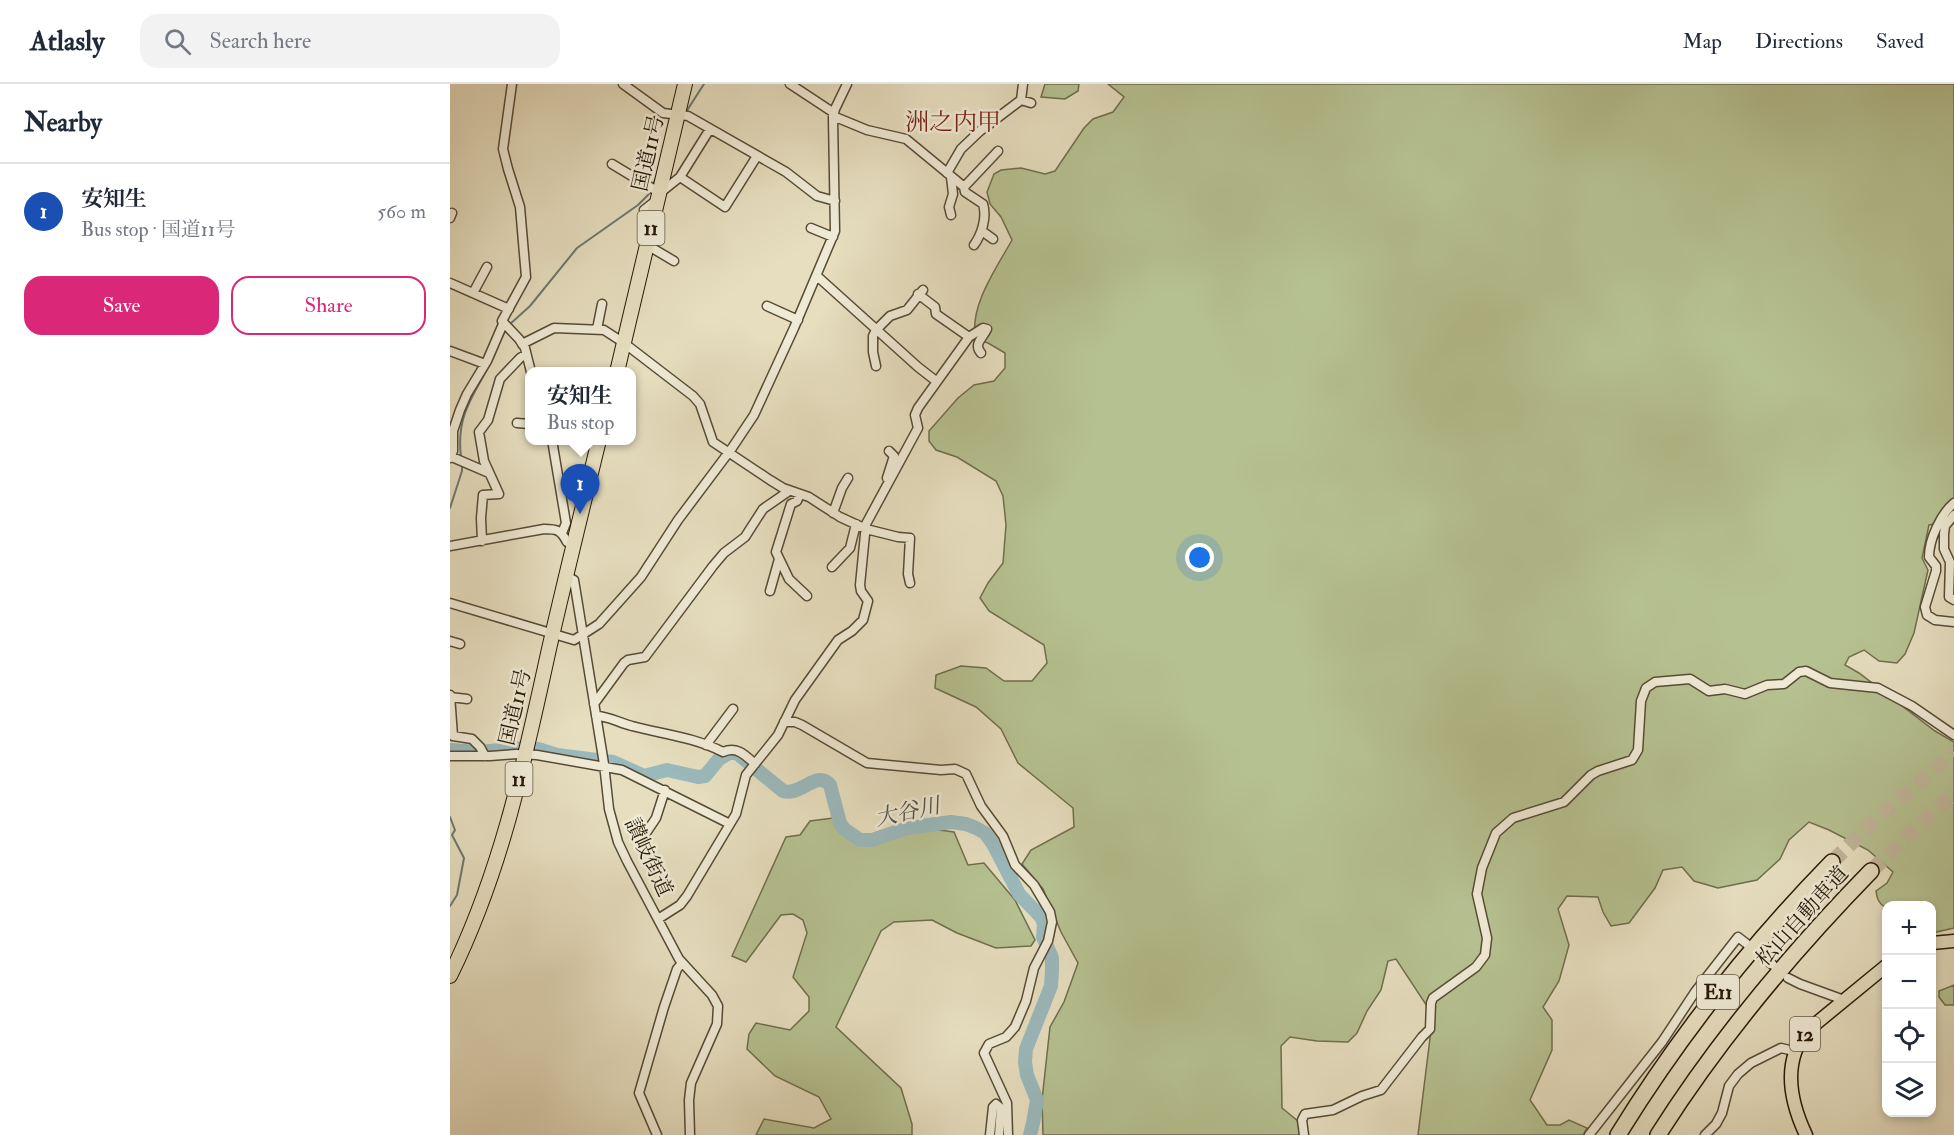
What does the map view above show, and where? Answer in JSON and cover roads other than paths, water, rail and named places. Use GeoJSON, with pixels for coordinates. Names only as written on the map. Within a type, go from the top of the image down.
{"type":"FeatureCollection","features":[{"type":"Feature","properties":{"kind":"highway","name":"国道11号"},"geometry":{"type":"LineString","coordinates":[[618,367],[686,84]]}},
{"type":"Feature","properties":{"kind":"highway","name":"国道11号"},"geometry":{"type":"LineString","coordinates":[[450,975],[474,924],[506,834],[573,543],[599,445]]}},
{"type":"Feature","properties":{"kind":"highway","name":"松山自動車道"},"geometry":{"type":"LineString","coordinates":[[1618,1135],[1644,1094],[1735,969],[1832,861]]}},
{"type":"Feature","properties":{"kind":"highway","name":"松山自動車道"},"geometry":{"type":"LineString","coordinates":[[1658,1135],[1705,1065],[1763,990],[1871,871]]}},
{"type":"Feature","properties":{"kind":"main road"},"geometry":{"type":"LineString","coordinates":[[1936,943],[1954,941]]}},
{"type":"Feature","properties":{"kind":"main road","name":"12"},"geometry":{"type":"LineString","coordinates":[[1806,1135],[1798,1118],[1791,1083],[1794,1051],[1808,1030],[1882,970]]}},
{"type":"Feature","properties":{"kind":"street"},"geometry":{"type":"LineString","coordinates":[[489,473],[451,457],[453,431],[466,394],[485,364],[503,324],[502,321],[525,281],[520,207],[503,149],[512,84]]}},
{"type":"Feature","properties":{"kind":"street"},"geometry":{"type":"LineString","coordinates":[[623,84],[663,113],[688,116],[786,172],[817,196],[835,201]]}},
{"type":"Feature","properties":{"kind":"street"},"geometry":{"type":"LineString","coordinates":[[790,84],[834,115],[867,130],[906,139],[964,187],[965,192],[985,207],[982,231],[974,245]]}},
{"type":"Feature","properties":{"kind":"street"},"geometry":{"type":"LineString","coordinates":[[450,603],[574,640],[599,624],[641,577],[678,520],[754,415],[817,276],[833,237],[835,224],[834,115],[847,84]]}},
{"type":"Feature","properties":{"kind":"street"},"geometry":{"type":"LineString","coordinates":[[951,215],[949,207],[953,194],[949,175],[961,149],[1021,100],[1023,84]]}},
{"type":"Feature","properties":{"kind":"street"},"geometry":{"type":"LineString","coordinates":[[1021,100],[1031,103]]}},
{"type":"Feature","properties":{"kind":"street"},"geometry":{"type":"LineString","coordinates":[[644,210],[680,177],[710,129]]}},
{"type":"Feature","properties":{"kind":"street"},"geometry":{"type":"LineString","coordinates":[[964,187],[998,151]]}},
{"type":"Feature","properties":{"kind":"street"},"geometry":{"type":"LineString","coordinates":[[680,177],[725,207],[757,156]]}},
{"type":"Feature","properties":{"kind":"street"},"geometry":{"type":"LineString","coordinates":[[612,164],[659,196]]}},
{"type":"Feature","properties":{"kind":"street"},"geometry":{"type":"LineString","coordinates":[[811,228],[833,237]]}},
{"type":"Feature","properties":{"kind":"street"},"geometry":{"type":"LineString","coordinates":[[982,231],[993,239]]}},
{"type":"Feature","properties":{"kind":"street"},"geometry":{"type":"LineString","coordinates":[[647,245],[674,261]]}},
{"type":"Feature","properties":{"kind":"street"},"geometry":{"type":"LineString","coordinates":[[474,293],[487,267]]}},
{"type":"Feature","properties":{"kind":"street"},"geometry":{"type":"LineString","coordinates":[[817,276],[936,381]]}},
{"type":"Feature","properties":{"kind":"street"},"geometry":{"type":"LineString","coordinates":[[450,283],[509,309]]}},
{"type":"Feature","properties":{"kind":"street"},"geometry":{"type":"LineString","coordinates":[[876,366],[873,336],[876,330],[891,316],[906,310],[920,292],[935,307],[936,314],[969,337]]}},
{"type":"Feature","properties":{"kind":"street"},"geometry":{"type":"LineString","coordinates":[[597,329],[602,304]]}},
{"type":"Feature","properties":{"kind":"street"},"geometry":{"type":"LineString","coordinates":[[767,306],[798,320]]}},
{"type":"Feature","properties":{"kind":"street"},"geometry":{"type":"LineString","coordinates":[[503,324],[519,339],[530,367]]}},
{"type":"Feature","properties":{"kind":"street"},"geometry":{"type":"LineString","coordinates":[[522,344],[554,328],[597,329],[610,332],[693,396],[700,404],[713,442],[770,480],[809,497],[833,513],[866,529],[910,538],[908,574],[910,583]]}},
{"type":"Feature","properties":{"kind":"street"},"geometry":{"type":"LineString","coordinates":[[658,919],[680,905],[687,896],[735,814],[746,775],[774,740],[795,700],[838,640],[863,620],[868,601],[860,585],[866,524],[918,428],[915,415],[918,408],[969,337],[983,328],[987,329],[977,347],[981,353]]}},
{"type":"Feature","properties":{"kind":"street"},"geometry":{"type":"LineString","coordinates":[[450,351],[485,364]]}},
{"type":"Feature","properties":{"kind":"street"},"geometry":{"type":"LineString","coordinates":[[482,541],[483,495],[499,494],[484,461],[479,432],[490,415],[500,379],[526,354]]}},
{"type":"Feature","properties":{"kind":"street"},"geometry":{"type":"LineString","coordinates":[[517,423],[525,424]]}},
{"type":"Feature","properties":{"kind":"street"},"geometry":{"type":"LineString","coordinates":[[553,445],[566,523],[562,532]]}},
{"type":"Feature","properties":{"kind":"street"},"geometry":{"type":"LineString","coordinates":[[888,482],[887,478],[894,456],[889,452]]}},
{"type":"Feature","properties":{"kind":"street"},"geometry":{"type":"LineString","coordinates":[[833,513],[848,478]]}},
{"type":"Feature","properties":{"kind":"street"},"geometry":{"type":"LineString","coordinates":[[594,704],[624,663],[645,657],[723,553],[745,537],[763,509],[789,490]]}},
{"type":"Feature","properties":{"kind":"street"},"geometry":{"type":"LineString","coordinates":[[800,494],[797,501],[791,504],[776,552],[789,579],[807,596]]}},
{"type":"Feature","properties":{"kind":"street"},"geometry":{"type":"LineString","coordinates":[[1954,504],[1943,516],[1930,546],[1929,556],[1936,566],[1936,571],[1925,611],[1935,620],[1954,622]]}},
{"type":"Feature","properties":{"kind":"street"},"geometry":{"type":"LineString","coordinates":[[1954,515],[1945,526],[1944,546],[1950,562],[1949,597],[1954,600]]}},
{"type":"Feature","properties":{"kind":"street"},"geometry":{"type":"LineString","coordinates":[[832,567],[850,548],[856,524]]}},
{"type":"Feature","properties":{"kind":"street"},"geometry":{"type":"LineString","coordinates":[[450,546],[543,529],[556,529],[562,532],[567,542],[573,543]]}},
{"type":"Feature","properties":{"kind":"street"},"geometry":{"type":"LineString","coordinates":[[843,556],[862,564]]}},
{"type":"Feature","properties":{"kind":"street"},"geometry":{"type":"LineString","coordinates":[[770,591],[779,559]]}},
{"type":"Feature","properties":{"kind":"street","name":"讃岐街道"},"geometry":{"type":"LineString","coordinates":[[566,576],[574,580],[604,762],[606,795],[618,842],[667,939],[682,963],[715,998],[718,1010],[715,1028],[691,1083],[690,1135]]}},
{"type":"Feature","properties":{"kind":"street"},"geometry":{"type":"LineString","coordinates":[[450,641],[460,644]]}},
{"type":"Feature","properties":{"kind":"street"},"geometry":{"type":"LineString","coordinates":[[1304,1135],[1302,1120],[1305,1114],[1333,1110],[1381,1090],[1430,1029],[1433,998],[1476,967],[1485,954],[1487,938],[1477,894],[1482,868],[1496,833],[1514,818],[1564,802],[1598,771],[1632,760],[1638,750],[1641,701],[1646,688],[1650,685],[1660,681],[1690,679],[1709,691],[1725,689],[1745,694],[1767,685],[1784,684],[1799,672],[1806,672],[1830,683],[1878,688],[1912,706],[1954,735]]}},
{"type":"Feature","properties":{"kind":"street"},"geometry":{"type":"LineString","coordinates":[[467,699],[450,696],[453,736],[472,739],[485,756]]}},
{"type":"Feature","properties":{"kind":"street"},"geometry":{"type":"LineString","coordinates":[[706,745],[733,709]]}},
{"type":"Feature","properties":{"kind":"street"},"geometry":{"type":"LineString","coordinates":[[596,716],[606,716],[628,725],[692,739],[723,752],[729,749],[739,751],[755,764]]}},
{"type":"Feature","properties":{"kind":"street"},"geometry":{"type":"LineString","coordinates":[[784,722],[795,722],[802,725],[867,763],[936,770],[955,769],[966,774],[981,806],[1008,844],[1012,860],[1034,885],[1050,912],[1052,922],[1048,941],[1034,968],[1019,1018],[1010,1034],[989,1044],[984,1053],[1007,1103],[1008,1135]]}},
{"type":"Feature","properties":{"kind":"street"},"geometry":{"type":"LineString","coordinates":[[450,756],[526,754],[604,762],[665,790],[730,824]]}},
{"type":"Feature","properties":{"kind":"street"},"geometry":{"type":"LineString","coordinates":[[646,833],[657,818],[665,790]]}},
{"type":"Feature","properties":{"kind":"street"},"geometry":{"type":"LineString","coordinates":[[1589,1135],[1662,1042],[1695,992],[1738,937],[1747,944]]}},
{"type":"Feature","properties":{"kind":"street"},"geometry":{"type":"LineString","coordinates":[[1761,956],[1773,965]]}},
{"type":"Feature","properties":{"kind":"street"},"geometry":{"type":"LineString","coordinates":[[657,1135],[639,1093],[664,1007],[677,969],[682,963]]}},
{"type":"Feature","properties":{"kind":"street"},"geometry":{"type":"LineString","coordinates":[[1788,978],[1844,1000]]}},
{"type":"Feature","properties":{"kind":"street"},"geometry":{"type":"LineString","coordinates":[[1705,1135],[1716,1124],[1722,1113],[1729,1086],[1738,1074],[1751,1063],[1781,1048],[1794,1051]]}},
{"type":"Feature","properties":{"kind":"street"},"geometry":{"type":"LineString","coordinates":[[990,1135],[993,1107],[996,1104],[1001,1108],[999,1135]]}},
{"type":"Feature","properties":{"kind":"waterway"},"geometry":{"type":"LineString","coordinates":[[686,112],[704,84]]}},
{"type":"Feature","properties":{"kind":"waterway"},"geometry":{"type":"LineString","coordinates":[[661,158],[666,138]]}},
{"type":"Feature","properties":{"kind":"waterway"},"geometry":{"type":"LineString","coordinates":[[509,325],[530,306],[577,248],[638,205],[649,194],[658,173]]}},
{"type":"Feature","properties":{"kind":"waterway"},"geometry":{"type":"LineString","coordinates":[[461,457],[463,419],[506,330]]}},
{"type":"Feature","properties":{"kind":"waterway"},"geometry":{"type":"LineString","coordinates":[[450,508],[462,465]]}},
{"type":"Feature","properties":{"kind":"waterway","name":"大谷川"},"geometry":{"type":"LineString","coordinates":[[450,750],[478,752],[524,748]]}},
{"type":"Feature","properties":{"kind":"waterway","name":"大谷川"},"geometry":{"type":"LineString","coordinates":[[538,749],[557,755],[613,762],[644,776],[667,770],[698,777],[705,776],[719,759],[731,752],[738,754],[783,791],[796,790],[814,781],[825,781],[830,785],[840,823],[844,829],[860,840],[872,840],[907,828],[951,822],[966,824],[985,833],[1019,894],[1042,918],[1043,937],[1052,958],[1051,986],[1026,1049],[1027,1075],[1037,1100],[1030,1135]]}},
{"type":"Feature","properties":{"kind":"waterway"},"geometry":{"type":"LineString","coordinates":[[450,817],[455,830],[452,835],[464,858],[457,895],[450,906]]}},
{"type":"Feature","properties":{"kind":"tunnel"},"geometry":{"type":"LineString","coordinates":[[1832,862],[1875,820],[1954,752]]}},
{"type":"Feature","properties":{"kind":"tunnel"},"geometry":{"type":"LineString","coordinates":[[1871,871],[1954,793]]}},
{"type":"Feature","properties":{"kind":"place","name":"安知生"},"geometry":{"type":"Point","coordinates":[580,514]}},
{"type":"Feature","properties":{"kind":"district","name":"洲之内甲"},"geometry":{"type":"Point","coordinates":[953,122]}}]}
